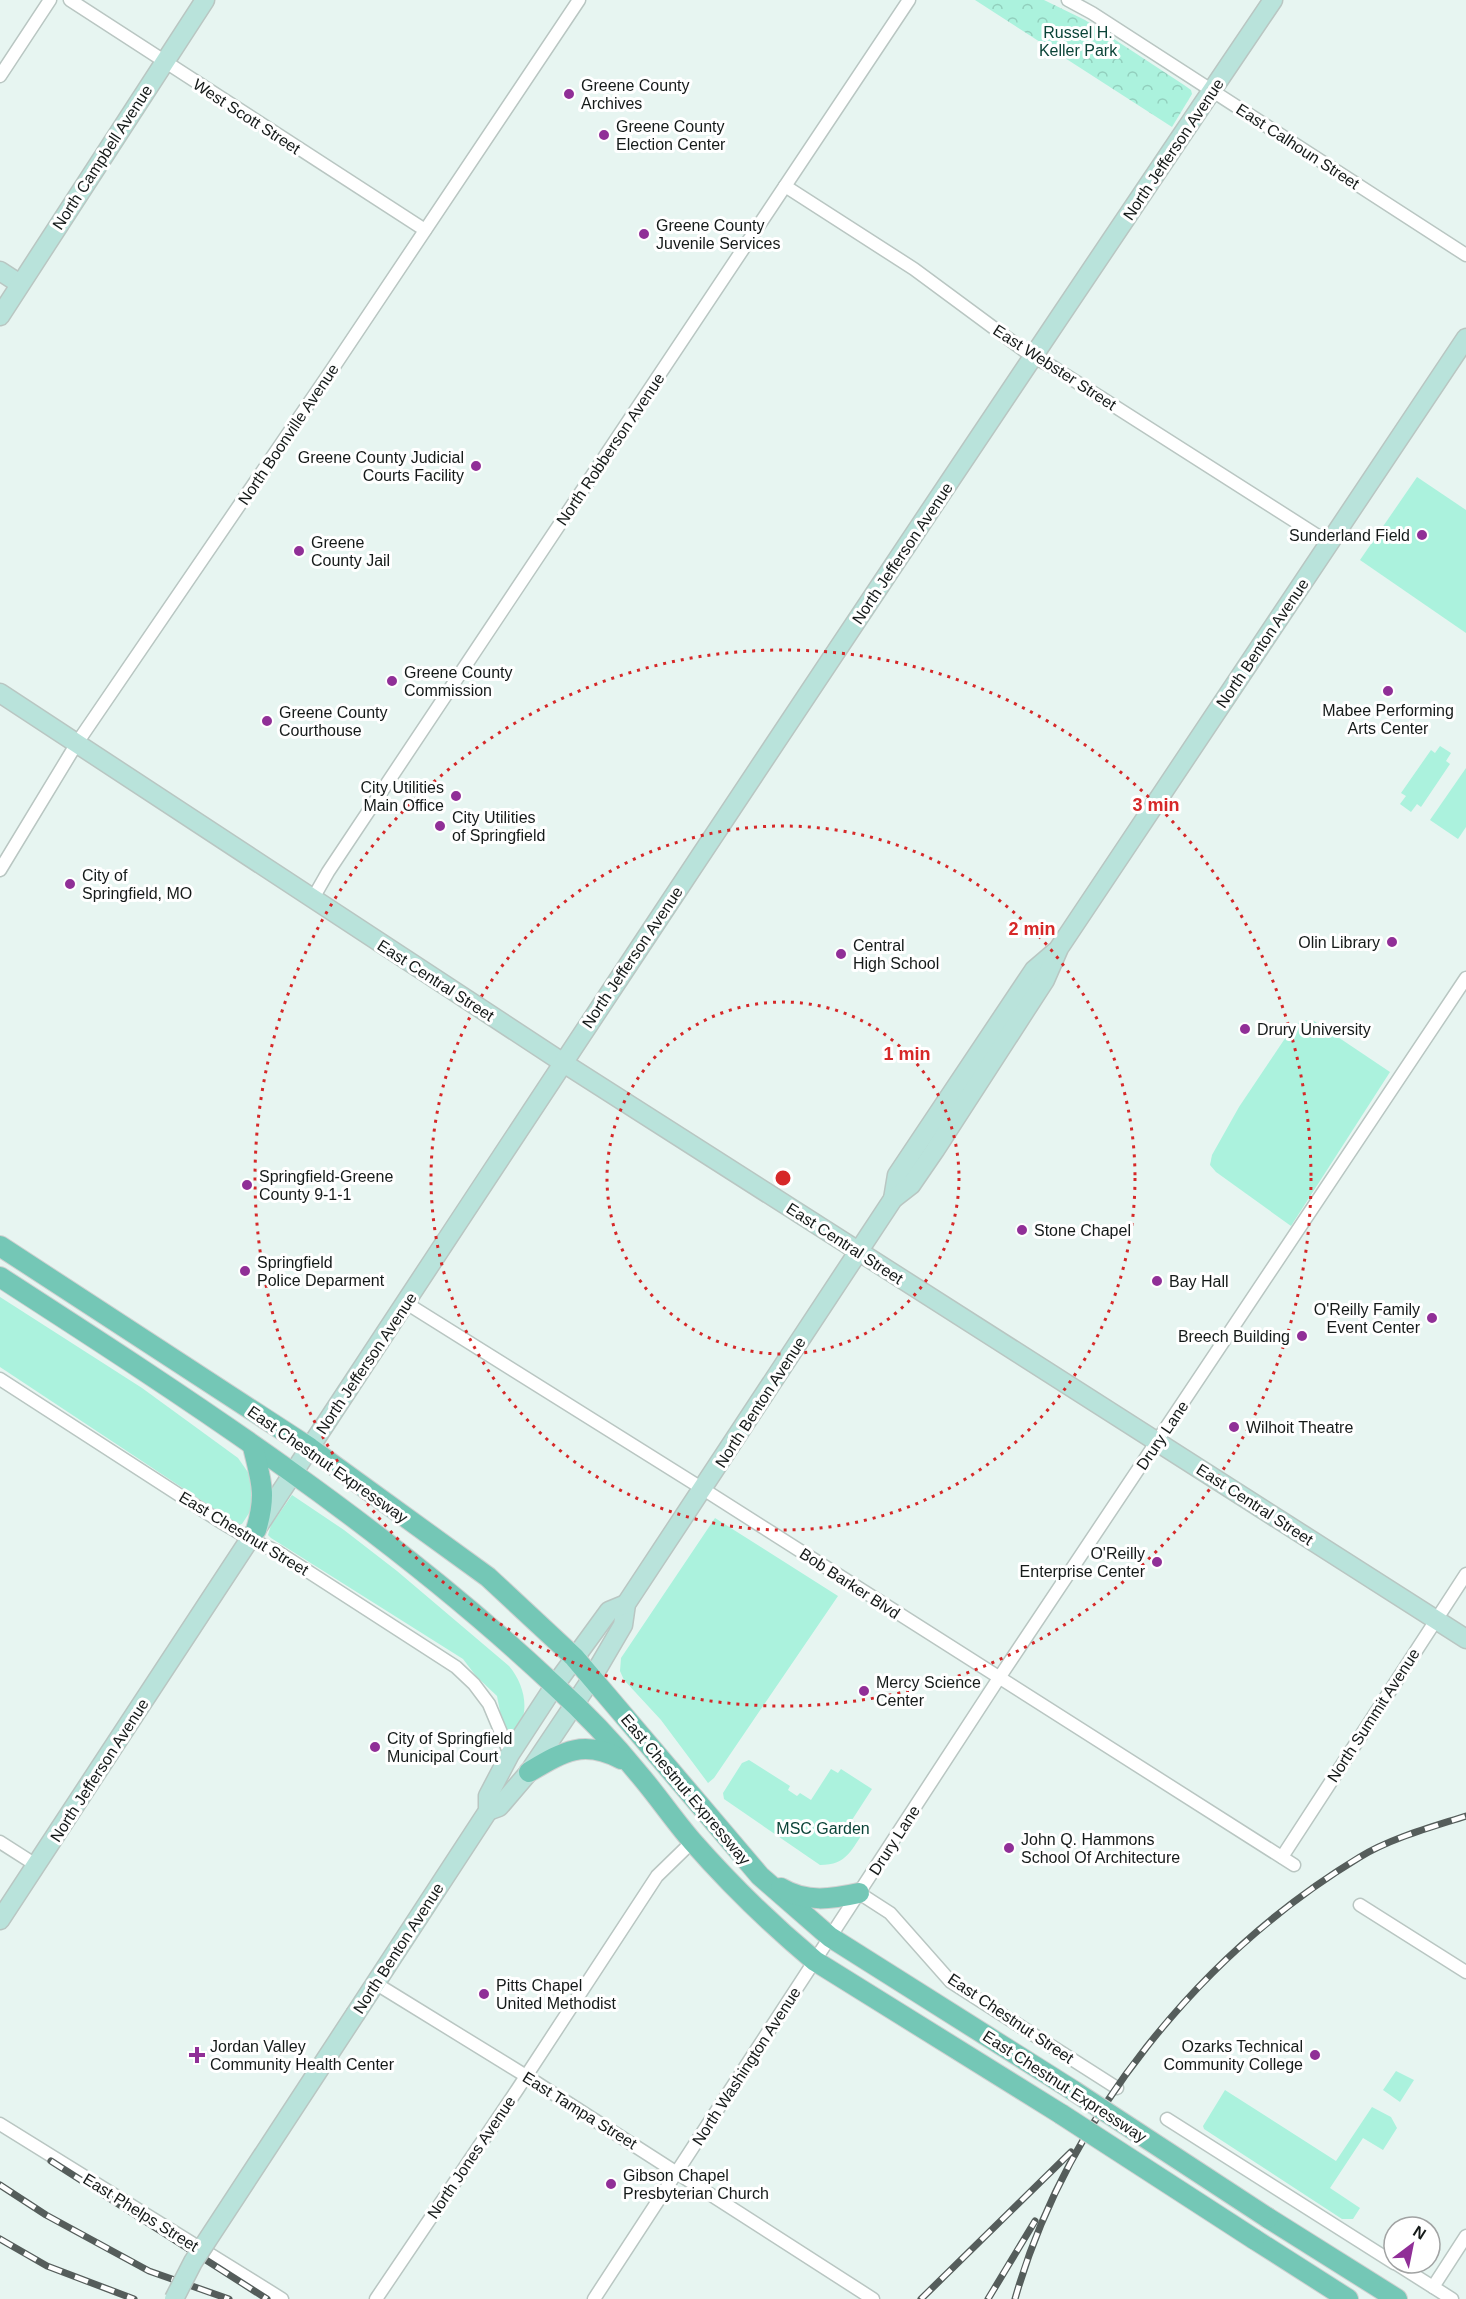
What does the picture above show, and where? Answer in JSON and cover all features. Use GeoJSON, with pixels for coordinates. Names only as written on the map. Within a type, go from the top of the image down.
{"type":"FeatureCollection","features":[{"type":"Feature","properties":{"kind":"main road","name":"North Campbell Avenue"},"geometry":{"type":"LineString","coordinates":[[0,316],[205,0]]}},
{"type":"Feature","properties":{"kind":"main road","name":"North Jefferson Avenue"},"geometry":{"type":"LineString","coordinates":[[0,1920],[562,1062],[1273,0]]}},
{"type":"Feature","properties":{"kind":"main road"},"geometry":{"type":"LineString","coordinates":[[0,271],[20,284]]}},
{"type":"Feature","properties":{"kind":"main road","name":"North Benton Avenue"},"geometry":{"type":"LineString","coordinates":[[488,1811],[500,1807],[529,1772],[592,1678],[623,1624],[626,1604],[704,1489],[893,1199],[911,1185],[935,1150],[1045,980],[1059,948],[1466,338]]}},
{"type":"Feature","properties":{"kind":"main road","name":"East Central Street"},"geometry":{"type":"LineString","coordinates":[[0,693],[562,1062],[1466,1639]]}},
{"type":"Feature","properties":{"kind":"main road","name":"East Chestnut Expressway"},"geometry":{"type":"LineString","coordinates":[[0,1246],[310,1448],[488,1577],[574,1657],[760,1876],[830,1937],[1397,2299]]}},
{"type":"Feature","properties":{"kind":"main road","name":"East Chestnut Expressway"},"geometry":{"type":"LineString","coordinates":[[0,1277],[123,1357],[293,1474],[395,1549],[555,1685],[630,1764],[693,1841],[785,1936],[814,1961],[1061,2114],[1348,2299]]}},
{"type":"Feature","properties":{"kind":"main road"},"geometry":{"type":"LineString","coordinates":[[253,1447],[263,1496],[262,1509],[253,1534]]}},
{"type":"Feature","properties":{"kind":"main road","name":"North Benton Avenue"},"geometry":{"type":"LineString","coordinates":[[174,2299],[193,2262],[488,1811],[488,1796],[510,1755],[555,1685],[609,1611],[626,1604]]}},
{"type":"Feature","properties":{"kind":"main road"},"geometry":{"type":"LineString","coordinates":[[529,1772],[560,1754],[578,1748],[609,1753],[630,1764]]}},
{"type":"Feature","properties":{"kind":"main road"},"geometry":{"type":"LineString","coordinates":[[760,1876],[791,1895],[828,1900],[859,1893]]}},
{"type":"Feature","properties":{"kind":"street"},"geometry":{"type":"LineString","coordinates":[[0,76],[50,0]]}},
{"type":"Feature","properties":{"kind":"street","name":"West Scott Street"},"geometry":{"type":"LineString","coordinates":[[70,0],[425,230]]}},
{"type":"Feature","properties":{"kind":"street","name":"North Boonville Avenue"},"geometry":{"type":"LineString","coordinates":[[0,870],[77,743],[270,462],[578,0]]}},
{"type":"Feature","properties":{"kind":"street","name":"North Robberson Avenue"},"geometry":{"type":"LineString","coordinates":[[312,900],[328,872],[909,0]]}},
{"type":"Feature","properties":{"kind":"street","name":"East Calhoun Street"},"geometry":{"type":"LineString","coordinates":[[1068,0],[1466,255]]}},
{"type":"Feature","properties":{"kind":"street","name":"East Webster Street"},"geometry":{"type":"LineString","coordinates":[[785,186],[914,269],[1033,357],[1084,386],[1329,543]]}},
{"type":"Feature","properties":{"kind":"street","name":"Drury Lane"},"geometry":{"type":"LineString","coordinates":[[859,1893],[999,1678],[1466,978]]}},
{"type":"Feature","properties":{"kind":"street","name":"Bob Barker Blvd"},"geometry":{"type":"LineString","coordinates":[[406,1303],[704,1489],[1294,1864]]}},
{"type":"Feature","properties":{"kind":"street","name":"East Chestnut Street"},"geometry":{"type":"LineString","coordinates":[[0,1379],[253,1534],[456,1667],[482,1694],[495,1716],[510,1755]]}},
{"type":"Feature","properties":{"kind":"street","name":"North Summit Avenue"},"geometry":{"type":"LineString","coordinates":[[1282,1857],[1466,1574]]}},
{"type":"Feature","properties":{"kind":"street","name":"North Jones Avenue"},"geometry":{"type":"LineString","coordinates":[[376,2299],[657,1876],[693,1841]]}},
{"type":"Feature","properties":{"kind":"street"},"geometry":{"type":"LineString","coordinates":[[0,1842],[36,1865]]}},
{"type":"Feature","properties":{"kind":"street","name":"East Chestnut Street"},"geometry":{"type":"LineString","coordinates":[[859,1893],[890,1913],[951,1982],[1117,2088]]}},
{"type":"Feature","properties":{"kind":"street","name":"North Washington Avenue"},"geometry":{"type":"LineString","coordinates":[[594,2299],[859,1893]]}},
{"type":"Feature","properties":{"kind":"street"},"geometry":{"type":"LineString","coordinates":[[1360,1905],[1466,1972]]}},
{"type":"Feature","properties":{"kind":"street","name":"East Tampa Street"},"geometry":{"type":"LineString","coordinates":[[375,1983],[676,2171],[873,2299]]}},
{"type":"Feature","properties":{"kind":"street"},"geometry":{"type":"LineString","coordinates":[[1167,2119],[1382,2255]]}},
{"type":"Feature","properties":{"kind":"street","name":"East Phelps Street"},"geometry":{"type":"LineString","coordinates":[[0,2124],[282,2299]]}},
{"type":"Feature","properties":{"kind":"street"},"geometry":{"type":"LineString","coordinates":[[1433,2287],[1466,2236]]}},
{"type":"Feature","properties":{"kind":"street"},"geometry":{"type":"LineString","coordinates":[[1414,2275],[1452,2299]]}},
{"type":"Feature","properties":{"kind":"green space","name":"Russel H. Keller Park"},"geometry":{"type":"Polygon","coordinates":[[[975,0],[1044,0],[1085,20],[1184,85],[1191,90],[1192,94],[1172,127],[975,0]]]}},
{"type":"Feature","properties":{"kind":"green space","name":"Sunderland Field"},"geometry":{"type":"Polygon","coordinates":[[[1417,477],[1466,510],[1466,633],[1360,560],[1417,477]]]}},
{"type":"Feature","properties":{"kind":"green space"},"geometry":{"type":"Polygon","coordinates":[[[1440,746],[1451,753],[1446,761],[1450,764],[1421,807],[1417,804],[1411,812],[1400,804],[1406,796],[1401,793],[1431,750],[1435,753],[1440,746]]]}},
{"type":"Feature","properties":{"kind":"green space"},"geometry":{"type":"Polygon","coordinates":[[[1466,768],[1466,827],[1458,839],[1430,820],[1466,768]]]}},
{"type":"Feature","properties":{"kind":"green space"},"geometry":{"type":"Polygon","coordinates":[[[1304,1020],[1314,1021],[1390,1072],[1291,1226],[1216,1172],[1210,1165],[1212,1155],[1239,1107],[1294,1025],[1304,1020]]]}},
{"type":"Feature","properties":{"kind":"green space"},"geometry":{"type":"Polygon","coordinates":[[[0,1297],[142,1388],[238,1458],[252,1478],[253,1490],[251,1510],[242,1524],[237,1524],[0,1367],[0,1297]]]}},
{"type":"Feature","properties":{"kind":"green space"},"geometry":{"type":"Polygon","coordinates":[[[292,1495],[344,1530],[397,1571],[509,1666],[523,1693],[524,1713],[521,1723],[509,1739],[504,1732],[497,1696],[476,1676],[463,1659],[268,1535],[271,1525],[292,1495]]]}},
{"type":"Feature","properties":{"kind":"green space"},"geometry":{"type":"Polygon","coordinates":[[[715,1518],[838,1596],[714,1778],[708,1783],[661,1720],[624,1680],[620,1671],[621,1658],[715,1518]]]}},
{"type":"Feature","properties":{"kind":"green space","name":"MSC Garden"},"geometry":{"type":"Polygon","coordinates":[[[749,1760],[790,1786],[788,1790],[797,1796],[800,1793],[811,1800],[831,1769],[838,1773],[841,1769],[872,1789],[852,1820],[866,1829],[843,1859],[820,1865],[724,1799],[723,1793],[742,1763],[749,1760]]]}},
{"type":"Feature","properties":{"kind":"green space"},"geometry":{"type":"Polygon","coordinates":[[[1396,2071],[1414,2080],[1400,2102],[1383,2090],[1396,2071]]]}},
{"type":"Feature","properties":{"kind":"green space"},"geometry":{"type":"Polygon","coordinates":[[[1225,2090],[1336,2161],[1372,2107],[1391,2117],[1397,2128],[1383,2150],[1363,2138],[1330,2188],[1360,2208],[1353,2219],[1342,2219],[1204,2129],[1203,2126],[1225,2090]]]}},
{"type":"Feature","properties":{"kind":"railway"},"geometry":{"type":"LineString","coordinates":[[1015,2299],[1038,2232],[1068,2168],[1105,2105],[1147,2047],[1194,1992],[1246,1941],[1302,1896],[1360,1857],[1398,1839],[1466,1816]]}},
{"type":"Feature","properties":{"kind":"railway"},"geometry":{"type":"LineString","coordinates":[[921,2299],[1071,2152]]}},
{"type":"Feature","properties":{"kind":"railway"},"geometry":{"type":"LineString","coordinates":[[51,2161],[267,2299]]}},
{"type":"Feature","properties":{"kind":"railway"},"geometry":{"type":"LineString","coordinates":[[0,2185],[46,2215],[149,2271],[229,2299]]}},
{"type":"Feature","properties":{"kind":"railway"},"geometry":{"type":"LineString","coordinates":[[988,2299],[1035,2221]]}},
{"type":"Feature","properties":{"kind":"railway"},"geometry":{"type":"LineString","coordinates":[[0,2239],[47,2266],[134,2299]]}},
{"type":"Feature","properties":{"kind":"place","name":"Greene County Archives"},"geometry":{"type":"Point","coordinates":[569,94]}},
{"type":"Feature","properties":{"kind":"place","name":"Greene County Election Center"},"geometry":{"type":"Point","coordinates":[604,135]}},
{"type":"Feature","properties":{"kind":"place","name":"Greene County Juvenile Services"},"geometry":{"type":"Point","coordinates":[644,234]}},
{"type":"Feature","properties":{"kind":"place","name":"Greene County Judicial Courts Facility"},"geometry":{"type":"Point","coordinates":[476,466]}},
{"type":"Feature","properties":{"kind":"place","name":"Sunderland Field"},"geometry":{"type":"Point","coordinates":[1422,535]}},
{"type":"Feature","properties":{"kind":"place","name":"Greene County Jail"},"geometry":{"type":"Point","coordinates":[299,551]}},
{"type":"Feature","properties":{"kind":"place","name":"Greene County Commission"},"geometry":{"type":"Point","coordinates":[392,681]}},
{"type":"Feature","properties":{"kind":"place","name":"Mabee Performing Arts Center"},"geometry":{"type":"Point","coordinates":[1388,691]}},
{"type":"Feature","properties":{"kind":"place","name":"Greene County Courthouse"},"geometry":{"type":"Point","coordinates":[267,721]}},
{"type":"Feature","properties":{"kind":"place","name":"City Utilities Main Office"},"geometry":{"type":"Point","coordinates":[456,796]}},
{"type":"Feature","properties":{"kind":"place","name":"City Utilities of Springfield"},"geometry":{"type":"Point","coordinates":[440,826]}},
{"type":"Feature","properties":{"kind":"place","name":"City of Springfield, MO"},"geometry":{"type":"Point","coordinates":[70,884]}},
{"type":"Feature","properties":{"kind":"place","name":"Olin Library"},"geometry":{"type":"Point","coordinates":[1392,942]}},
{"type":"Feature","properties":{"kind":"place","name":"Central High School"},"geometry":{"type":"Point","coordinates":[841,954]}},
{"type":"Feature","properties":{"kind":"place","name":"Drury University"},"geometry":{"type":"Point","coordinates":[1245,1029]}},
{"type":"Feature","properties":{"kind":"place","name":"Springfield-Greene County 9-1-1"},"geometry":{"type":"Point","coordinates":[247,1185]}},
{"type":"Feature","properties":{"kind":"place","name":"Stone Chapel"},"geometry":{"type":"Point","coordinates":[1022,1230]}},
{"type":"Feature","properties":{"kind":"place","name":"Springfield Police Deparment"},"geometry":{"type":"Point","coordinates":[245,1271]}},
{"type":"Feature","properties":{"kind":"place","name":"Bay Hall"},"geometry":{"type":"Point","coordinates":[1157,1281]}},
{"type":"Feature","properties":{"kind":"place","name":"O'Reilly Family Event Center"},"geometry":{"type":"Point","coordinates":[1432,1318]}},
{"type":"Feature","properties":{"kind":"place","name":"Breech Building"},"geometry":{"type":"Point","coordinates":[1302,1336]}},
{"type":"Feature","properties":{"kind":"place","name":"Wilhoit Theatre"},"geometry":{"type":"Point","coordinates":[1234,1427]}},
{"type":"Feature","properties":{"kind":"place","name":"O'Reilly Enterprise Center"},"geometry":{"type":"Point","coordinates":[1157,1562]}},
{"type":"Feature","properties":{"kind":"place","name":"Mercy Science Center"},"geometry":{"type":"Point","coordinates":[864,1691]}},
{"type":"Feature","properties":{"kind":"place","name":"City of Springfield Municipal Court"},"geometry":{"type":"Point","coordinates":[375,1747]}},
{"type":"Feature","properties":{"kind":"place","name":"John Q. Hammons School Of Architecture"},"geometry":{"type":"Point","coordinates":[1009,1848]}},
{"type":"Feature","properties":{"kind":"place","name":"Pitts Chapel United Methodist"},"geometry":{"type":"Point","coordinates":[484,1994]}},
{"type":"Feature","properties":{"kind":"place","name":"Jordan Valley Community Health Center"},"geometry":{"type":"Point","coordinates":[197,2055]}},
{"type":"Feature","properties":{"kind":"place","name":"Ozarks Technical Community College"},"geometry":{"type":"Point","coordinates":[1315,2055]}},
{"type":"Feature","properties":{"kind":"place","name":"Gibson Chapel Presbyterian Church"},"geometry":{"type":"Point","coordinates":[611,2184]}}]}
